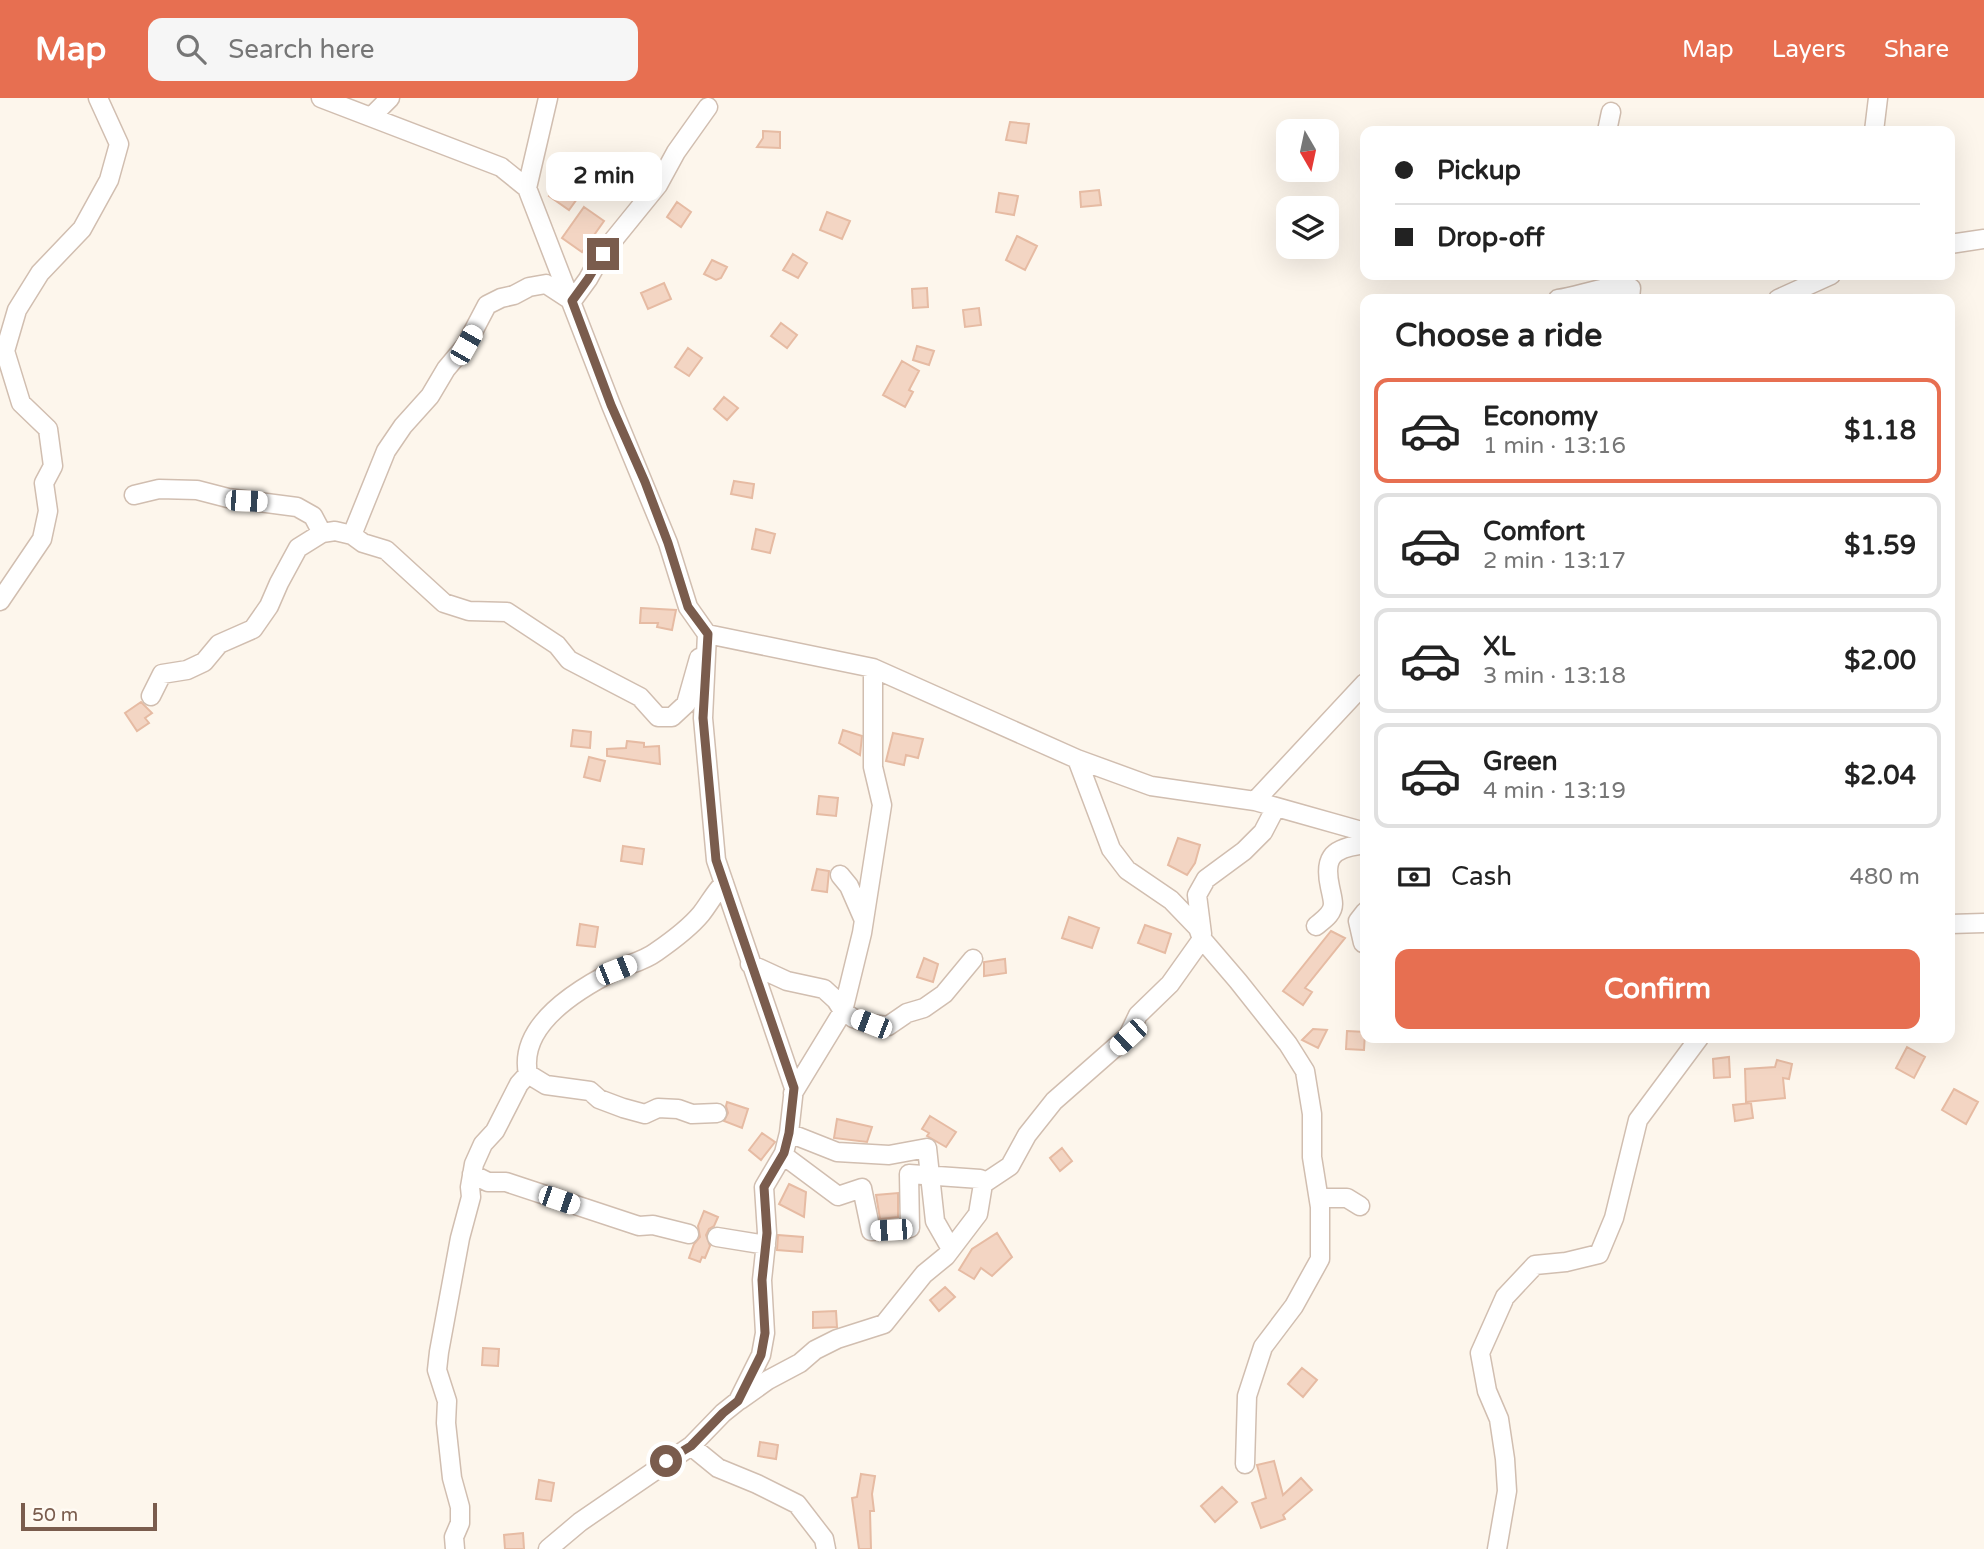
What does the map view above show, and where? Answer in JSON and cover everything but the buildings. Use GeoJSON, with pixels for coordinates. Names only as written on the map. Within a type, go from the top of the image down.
{"type":"FeatureCollection","features":[{"type":"Feature","properties":{"kind":"street"},"geometry":{"type":"LineString","coordinates":[[0,601],[43,539],[48,512],[44,483],[52,466],[48,429],[21,403],[5,351],[17,310],[40,273],[82,229],[109,180],[119,144],[98,98]]}},
{"type":"Feature","properties":{"kind":"street"},"geometry":{"type":"LineString","coordinates":[[321,98],[501,167],[527,188],[611,405],[645,482],[688,607],[708,634],[703,718],[716,860],[794,1088],[789,1133],[783,1155],[764,1187],[765,1245],[762,1280],[765,1333],[761,1355],[738,1401]]}},
{"type":"Feature","properties":{"kind":"street"},"geometry":{"type":"LineString","coordinates":[[372,116],[390,98]]}},
{"type":"Feature","properties":{"kind":"street"},"geometry":{"type":"LineString","coordinates":[[527,188],[548,98]]}},
{"type":"Feature","properties":{"kind":"street"},"geometry":{"type":"LineString","coordinates":[[1875,126],[1878,98]]}},
{"type":"Feature","properties":{"kind":"street"},"geometry":{"type":"LineString","coordinates":[[572,301],[603,254],[658,185],[676,152],[708,107]]}},
{"type":"Feature","properties":{"kind":"street"},"geometry":{"type":"LineString","coordinates":[[1608,126],[1611,111]]}},
{"type":"Feature","properties":{"kind":"street"},"geometry":{"type":"LineString","coordinates":[[1955,243],[1984,239]]}},
{"type":"Feature","properties":{"kind":"street"},"geometry":{"type":"LineString","coordinates":[[1585,294],[1612,280],[1616,284],[1631,288],[1630,294]]}},
{"type":"Feature","properties":{"kind":"street"},"geometry":{"type":"LineString","coordinates":[[1789,294],[1820,280]]}},
{"type":"Feature","properties":{"kind":"street"},"geometry":{"type":"LineString","coordinates":[[352,535],[360,521],[363,506],[386,451],[466,345],[487,305],[529,287],[546,284],[572,301]]}},
{"type":"Feature","properties":{"kind":"street"},"geometry":{"type":"LineString","coordinates":[[134,495],[159,489],[197,490],[246,501],[297,507],[313,516],[322,533]]}},
{"type":"Feature","properties":{"kind":"street"},"geometry":{"type":"LineString","coordinates":[[151,696],[162,674],[187,670],[204,662],[219,644],[253,629],[269,606],[298,548],[322,533],[335,531],[352,535],[363,543],[386,550],[444,603],[469,611],[507,612],[522,620],[557,645],[569,660],[640,697],[658,717],[672,717],[686,704],[708,634]]}},
{"type":"Feature","properties":{"kind":"street"},"geometry":{"type":"LineString","coordinates":[[708,634],[873,668],[1077,759],[1151,786],[1255,801],[1360,839]]}},
{"type":"Feature","properties":{"kind":"street"},"geometry":{"type":"LineString","coordinates":[[793,1093],[844,1011],[864,921],[882,805],[873,767],[873,668]]}},
{"type":"Feature","properties":{"kind":"street"},"geometry":{"type":"LineString","coordinates":[[1255,801],[1360,688]]}},
{"type":"Feature","properties":{"kind":"street"},"geometry":{"type":"LineString","coordinates":[[1077,759],[1111,849],[1127,870],[1171,900],[1288,1044],[1305,1071],[1312,1114],[1312,1157],[1319,1198],[1320,1259],[1294,1306],[1263,1347],[1247,1396],[1245,1464]]}},
{"type":"Feature","properties":{"kind":"street"},"geometry":{"type":"LineString","coordinates":[[983,1184],[1010,1166],[1027,1135],[1054,1101],[1128,1037],[1138,1015],[1170,984],[1202,936],[1197,895],[1206,879],[1244,851],[1263,832],[1276,807]]}},
{"type":"Feature","properties":{"kind":"street"},"geometry":{"type":"LineString","coordinates":[[1316,926],[1329,915],[1333,905],[1328,865],[1334,853],[1360,842]]}},
{"type":"Feature","properties":{"kind":"street"},"geometry":{"type":"LineString","coordinates":[[840,875],[854,895],[864,921]]}},
{"type":"Feature","properties":{"kind":"street"},"geometry":{"type":"LineString","coordinates":[[718,1113],[692,1114],[658,1108],[645,1114],[623,1108],[599,1099],[590,1091],[546,1085],[528,1074],[525,1059],[530,1042],[540,1024],[564,1003],[601,979],[652,955],[668,943],[701,914],[723,883]]}},
{"type":"Feature","properties":{"kind":"street"},"geometry":{"type":"LineString","coordinates":[[1955,924],[1984,923]]}},
{"type":"Feature","properties":{"kind":"street"},"geometry":{"type":"LineString","coordinates":[[750,964],[787,981],[824,989],[844,1011],[871,1024],[888,1026],[907,1013],[924,1008],[944,994],[974,958]]}},
{"type":"Feature","properties":{"kind":"street"},"geometry":{"type":"LineString","coordinates":[[1497,1549],[1507,1491],[1505,1459],[1499,1419],[1487,1391],[1480,1353],[1505,1297],[1535,1265],[1566,1262],[1599,1254],[1614,1218],[1638,1120],[1695,1043]]}},
{"type":"Feature","properties":{"kind":"street"},"geometry":{"type":"LineString","coordinates":[[456,1549],[454,1536],[460,1523],[460,1507],[450,1462],[447,1401],[437,1370],[460,1238],[471,1197],[472,1174],[483,1144],[495,1131],[519,1084],[528,1074]]}},
{"type":"Feature","properties":{"kind":"street"},"geometry":{"type":"LineString","coordinates":[[789,1133],[837,1152],[889,1155],[927,1148],[934,1221],[951,1249]]}},
{"type":"Feature","properties":{"kind":"street"},"geometry":{"type":"LineString","coordinates":[[548,1549],[580,1522],[691,1446],[723,1413],[768,1380],[837,1339],[884,1324],[924,1273],[951,1249],[978,1214],[983,1184],[980,1179],[909,1174],[910,1228],[871,1231],[862,1188],[838,1196],[783,1155]]}},
{"type":"Feature","properties":{"kind":"street"},"geometry":{"type":"LineString","coordinates":[[472,1174],[488,1182],[506,1182],[639,1226],[653,1225],[689,1234]]}},
{"type":"Feature","properties":{"kind":"street"},"geometry":{"type":"LineString","coordinates":[[1319,1198],[1347,1198],[1360,1206]]}},
{"type":"Feature","properties":{"kind":"street"},"geometry":{"type":"LineString","coordinates":[[717,1237],[765,1245]]}},
{"type":"Feature","properties":{"kind":"street"},"geometry":{"type":"LineString","coordinates":[[691,1446],[718,1468],[797,1504],[824,1539],[826,1549]]}},
{"type":"Feature","properties":{"kind":"route"},"geometry":{"type":"LineString","coordinates":[[603,254],[572,301],[611,405],[645,482],[688,607],[708,634],[703,718],[716,860],[794,1088],[784,1153],[764,1187],[767,1233],[762,1280],[765,1333],[761,1355],[738,1401],[691,1446],[666,1461]]}}]}
